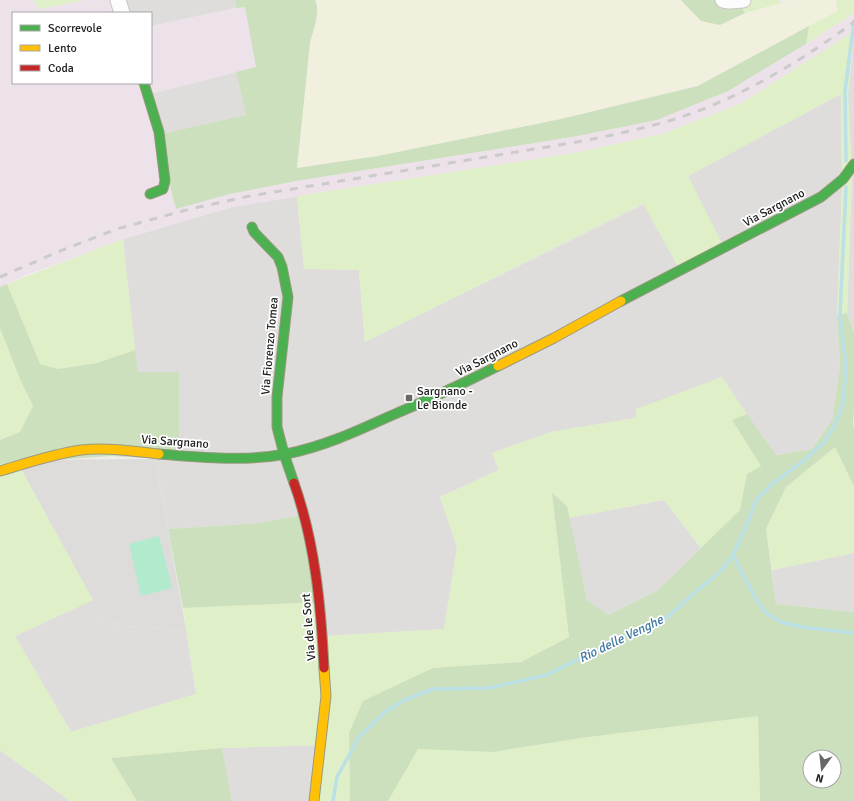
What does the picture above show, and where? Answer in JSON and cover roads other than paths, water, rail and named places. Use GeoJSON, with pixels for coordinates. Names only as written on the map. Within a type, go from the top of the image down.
{"type":"FeatureCollection","features":[{"type":"Feature","properties":{"kind":"street"},"geometry":{"type":"LineString","coordinates":[[118,0],[122,12]]}},
{"type":"Feature","properties":{"kind":"street"},"geometry":{"type":"LineString","coordinates":[[723,0],[743,0]]}},
{"type":"Feature","properties":{"kind":"street"},"geometry":{"type":"LineString","coordinates":[[144,84],[159,132],[165,181],[163,189],[150,194]]}},
{"type":"Feature","properties":{"kind":"street","name":"Via Sargnano"},"geometry":{"type":"LineString","coordinates":[[0,471],[54,455],[82,450],[114,450],[186,456],[241,458],[284,454],[316,447],[448,391],[554,338],[821,197],[843,179],[852,166]]}},
{"type":"Feature","properties":{"kind":"street","name":"Via Fiorenzo Tomea"},"geometry":{"type":"LineString","coordinates":[[252,226],[254,232],[278,257],[282,267],[288,297],[276,411],[277,427],[284,454]]}},
{"type":"Feature","properties":{"kind":"street","name":"Via de le Sort"},"geometry":{"type":"LineString","coordinates":[[284,454],[300,500],[313,554],[322,629],[326,696],[314,801]]}},
{"type":"Feature","properties":{"kind":"waterway","name":"Rio delle Venghe"},"geometry":{"type":"LineString","coordinates":[[846,161],[845,91],[854,21]]}},
{"type":"Feature","properties":{"kind":"waterway","name":"Rio delle Venghe"},"geometry":{"type":"LineString","coordinates":[[333,801],[337,777],[359,737],[386,711],[405,700],[433,689],[489,688],[547,675],[621,638],[663,621],[721,571],[733,555],[756,500],[772,484],[802,462],[824,442],[835,425],[843,403],[846,367],[840,315],[846,187]]}},
{"type":"Feature","properties":{"kind":"waterway"},"geometry":{"type":"LineString","coordinates":[[733,555],[755,597],[766,613],[781,622],[802,627],[854,633]]}},
{"type":"Feature","properties":{"kind":"railway"},"geometry":{"type":"LineString","coordinates":[[0,277],[60,251],[117,229],[190,209],[250,196],[577,142],[672,120],[721,102],[744,91],[811,52],[854,22]]}},
{"type":"Feature","properties":{"kind":"place","name":"Sargnano - Le Bionde"},"geometry":{"type":"Point","coordinates":[409,398]}}]}
